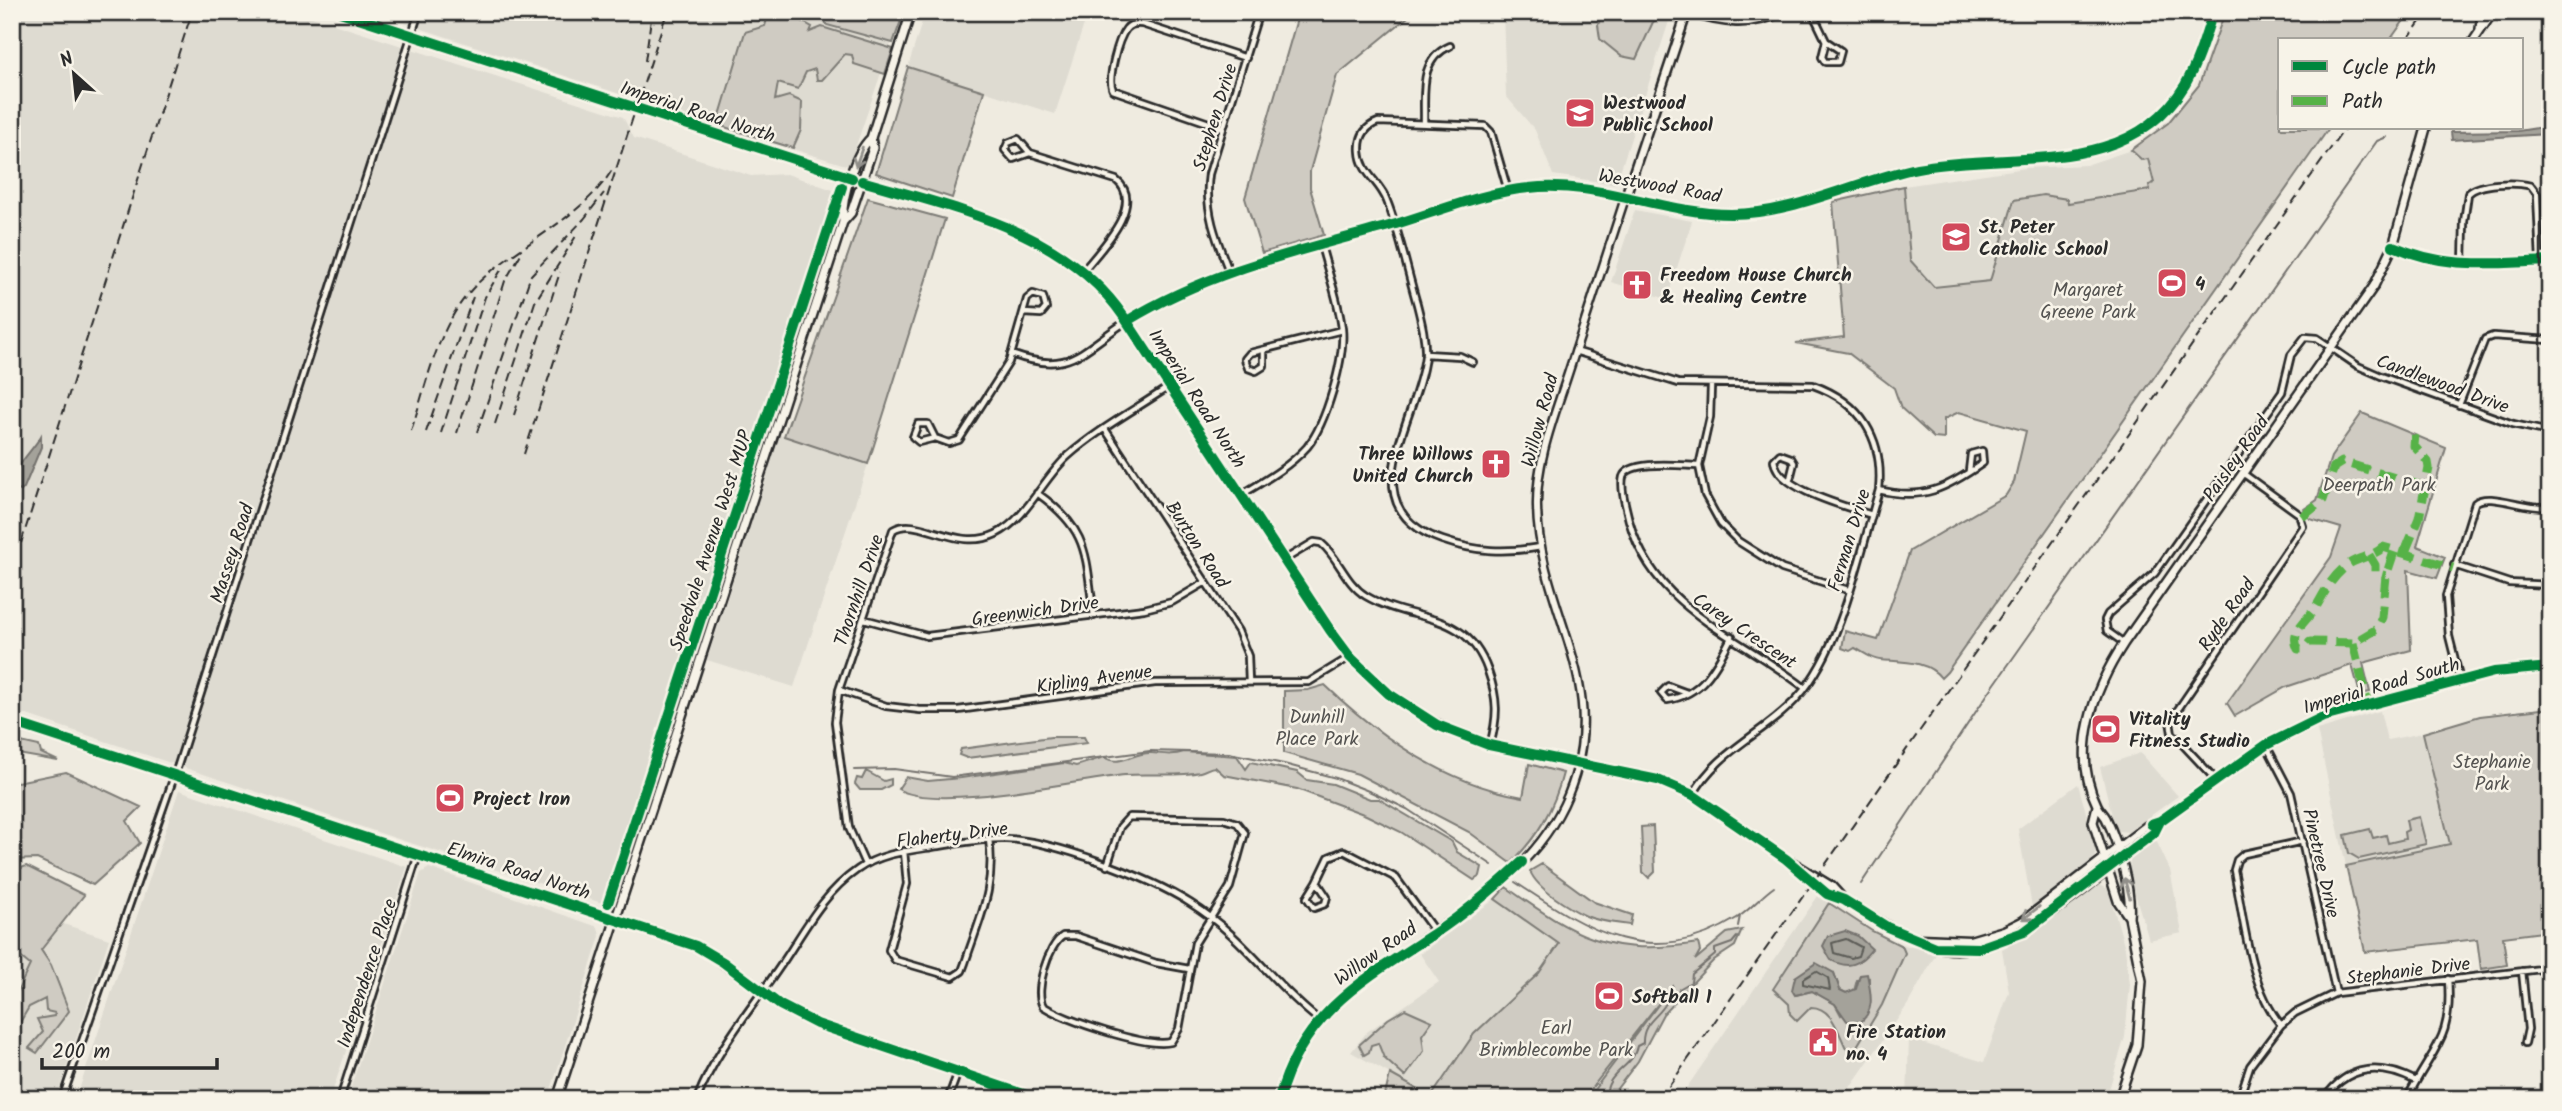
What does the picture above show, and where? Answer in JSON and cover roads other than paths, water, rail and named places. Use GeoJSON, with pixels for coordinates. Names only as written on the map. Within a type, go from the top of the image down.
{"type":"FeatureCollection","features":[{"type":"Feature","properties":{"kind":"main road"},"geometry":{"type":"LineString","coordinates":[[557,1099],[843,222],[842,210],[852,178],[863,146],[871,138],[911,12]]}},
{"type":"Feature","properties":{"kind":"main road"},"geometry":{"type":"LineString","coordinates":[[2475,38],[2480,29],[2482,12]]}},
{"type":"Feature","properties":{"kind":"main road"},"geometry":{"type":"LineString","coordinates":[[2480,29],[2491,20],[2493,12]]}},
{"type":"Feature","properties":{"kind":"main road","name":"Willow Road"},"geometry":{"type":"LineString","coordinates":[[1625,198],[1686,13]]}},
{"type":"Feature","properties":{"kind":"main road","name":"Paisley Road"},"geometry":{"type":"LineString","coordinates":[[2119,1099],[2137,1045],[2143,981],[2129,917],[2131,901],[2106,818],[2097,806],[2088,768],[2088,727],[2099,684],[2123,643],[2374,286],[2393,246],[2426,130]]}},
{"type":"Feature","properties":{"kind":"main road"},"geometry":{"type":"LineString","coordinates":[[843,222],[851,213],[873,148],[871,138]]}},
{"type":"Feature","properties":{"kind":"main road","name":"Elmira Road North"},"geometry":{"type":"LineString","coordinates":[[12,722],[700,948],[780,1005],[817,1024],[1038,1099]]}},
{"type":"Feature","properties":{"kind":"main road","name":"Paisley Road"},"geometry":{"type":"LineString","coordinates":[[2097,806],[2093,822],[2118,901],[2129,917]]}},
{"type":"Feature","properties":{"kind":"street","name":"Imperial Road North"},"geometry":{"type":"LineString","coordinates":[[340,12],[1022,233],[1083,271],[1108,295],[1350,657],[1389,694],[1414,712],[1462,737],[1489,746],[1658,780],[1693,795],[1786,859]]}},
{"type":"Feature","properties":{"kind":"street","name":"Massey Road"},"geometry":{"type":"LineString","coordinates":[[62,1099],[175,775],[419,12]]}},
{"type":"Feature","properties":{"kind":"street","name":"Stephen Drive"},"geometry":{"type":"LineString","coordinates":[[1229,271],[1207,201],[1209,174],[1259,12]]}},
{"type":"Feature","properties":{"kind":"street"},"geometry":{"type":"LineString","coordinates":[[1686,13],[1727,24],[1742,25],[1784,12]]}},
{"type":"Feature","properties":{"kind":"street"},"geometry":{"type":"LineString","coordinates":[[1812,12],[1826,41],[1841,51],[1838,62],[1825,62],[1822,57],[1826,41]]}},
{"type":"Feature","properties":{"kind":"street","name":"Westwood Road"},"geometry":{"type":"LineString","coordinates":[[1011,355],[1055,365],[1072,358],[1166,298],[1229,271],[1508,191],[1563,187],[1697,211],[1747,213],[1779,208],[1917,168],[2003,158],[2071,156],[2099,150],[2150,124],[2176,97],[2196,62],[2213,12]]}},
{"type":"Feature","properties":{"kind":"street"},"geometry":{"type":"LineString","coordinates":[[1223,128],[1118,94],[1109,78],[1125,29],[1137,23],[1247,58]]}},
{"type":"Feature","properties":{"kind":"street"},"geometry":{"type":"LineString","coordinates":[[1424,123],[1428,68],[1437,52],[1450,46]]}},
{"type":"Feature","properties":{"kind":"street"},"geometry":{"type":"LineString","coordinates":[[1508,191],[1491,132],[1485,126],[1378,122],[1370,125],[1361,138],[1360,151],[1365,171],[1386,199],[1423,328],[1425,354],[1420,380],[1392,473],[1393,493],[1399,508],[1417,528],[1433,537],[1476,550],[1492,552],[1541,547]]}},
{"type":"Feature","properties":{"kind":"street"},"geometry":{"type":"LineString","coordinates":[[1030,153],[1013,159],[1005,150],[1008,143],[1018,139],[1030,153],[1116,180],[1123,186],[1127,195],[1122,216],[1113,234],[1083,271]]}},
{"type":"Feature","properties":{"kind":"street"},"geometry":{"type":"LineString","coordinates":[[2463,265],[2463,222],[2468,194],[2481,186],[2520,184],[2531,187],[2537,194],[2540,261]]}},
{"type":"Feature","properties":{"kind":"street","name":"Willow Road"},"geometry":{"type":"LineString","coordinates":[[1279,1099],[1297,1054],[1319,1020],[1365,977],[1435,933],[1494,887],[1538,844],[1563,805],[1578,764],[1584,727],[1581,682],[1541,547],[1537,505],[1541,464],[1625,198]]}},
{"type":"Feature","properties":{"kind":"street"},"geometry":{"type":"LineString","coordinates":[[1241,495],[1294,460],[1308,445],[1333,388],[1341,358],[1342,330],[1321,245]]}},
{"type":"Feature","properties":{"kind":"street"},"geometry":{"type":"LineString","coordinates":[[2393,246],[2420,258],[2463,265],[2550,261]]}},
{"type":"Feature","properties":{"kind":"street"},"geometry":{"type":"LineString","coordinates":[[935,439],[928,424],[918,424],[913,430],[913,436],[919,442],[935,439],[951,443],[959,440],[1002,375],[1029,296],[1036,294],[1043,298],[1046,308],[1041,314],[1024,313]]}},
{"type":"Feature","properties":{"kind":"street"},"geometry":{"type":"LineString","coordinates":[[1264,350],[1264,366],[1256,371],[1248,368],[1245,359],[1250,353],[1281,343],[1342,330]]}},
{"type":"Feature","properties":{"kind":"street"},"geometry":{"type":"LineString","coordinates":[[2123,643],[2107,631],[2105,620],[2108,614],[2150,580],[2282,393],[2291,355],[2297,344],[2311,336],[2332,348]]}},
{"type":"Feature","properties":{"kind":"street"},"geometry":{"type":"LineString","coordinates":[[2459,405],[2485,339],[2493,336],[2550,340]]}},
{"type":"Feature","properties":{"kind":"street","name":"Candlewood Drive"},"geometry":{"type":"LineString","coordinates":[[2332,348],[2358,366],[2459,405],[2531,429],[2550,432]]}},
{"type":"Feature","properties":{"kind":"street","name":"Ferman Drive"},"geometry":{"type":"LineString","coordinates":[[1575,351],[1665,380],[1711,386],[1796,382],[1813,385],[1842,397],[1863,418],[1872,432],[1880,457],[1880,490],[1826,654],[1805,688],[1786,708],[1708,771],[1693,795]]}},
{"type":"Feature","properties":{"kind":"street"},"geometry":{"type":"LineString","coordinates":[[1425,354],[1460,356],[1473,362]]}},
{"type":"Feature","properties":{"kind":"street","name":"Thornhill Drive"},"geometry":{"type":"LineString","coordinates":[[865,864],[850,835],[835,722],[839,690],[893,530],[901,525],[911,526],[955,539],[980,539],[997,534],[1010,524],[1037,493],[1051,472],[1105,429],[1170,386]]}},
{"type":"Feature","properties":{"kind":"street"},"geometry":{"type":"LineString","coordinates":[[1711,386],[1710,417],[1699,466],[1712,511],[1738,541],[1782,569],[1848,590]]}},
{"type":"Feature","properties":{"kind":"street","name":"Burton Road"},"geometry":{"type":"LineString","coordinates":[[1105,429],[1242,638],[1248,656],[1249,682]]}},
{"type":"Feature","properties":{"kind":"street"},"geometry":{"type":"LineString","coordinates":[[1880,490],[1904,496],[1923,495],[1969,471],[1983,463],[1982,451],[1971,454],[1969,471]]}},
{"type":"Feature","properties":{"kind":"street"},"geometry":{"type":"LineString","coordinates":[[1790,479],[1794,463],[1791,458],[1780,454],[1774,465],[1790,479],[1807,493],[1872,515]]}},
{"type":"Feature","properties":{"kind":"street","name":"Carey Crescent"},"geometry":{"type":"LineString","coordinates":[[1699,466],[1638,466],[1630,469],[1623,478],[1624,502],[1638,547],[1659,582],[1684,607],[1732,636],[1805,688]]}},
{"type":"Feature","properties":{"kind":"street","name":"Ryde Road"},"geometry":{"type":"LineString","coordinates":[[2216,780],[2172,733],[2169,721],[2303,526],[2299,514],[2244,474]]}},
{"type":"Feature","properties":{"kind":"street"},"geometry":{"type":"LineString","coordinates":[[1037,493],[1058,508],[1077,528],[1084,545],[1094,616]]}},
{"type":"Feature","properties":{"kind":"street"},"geometry":{"type":"LineString","coordinates":[[2460,680],[2446,613],[2446,596],[2474,503],[2490,497],[2533,509],[2550,507]]}},
{"type":"Feature","properties":{"kind":"street"},"geometry":{"type":"LineString","coordinates":[[1284,560],[1314,542],[1321,543],[1348,580],[1364,594],[1445,623],[1470,638],[1484,658],[1497,702],[1496,723],[1489,746]]}},
{"type":"Feature","properties":{"kind":"street"},"geometry":{"type":"LineString","coordinates":[[2454,565],[2509,583],[2550,585]]}},
{"type":"Feature","properties":{"kind":"street","name":"Greenwich Drive"},"geometry":{"type":"LineString","coordinates":[[864,619],[927,636],[1160,606],[1206,582]]}},
{"type":"Feature","properties":{"kind":"street"},"geometry":{"type":"LineString","coordinates":[[1687,694],[1671,686],[1664,687],[1661,693],[1667,700],[1687,694],[1709,677],[1732,636]]}},
{"type":"Feature","properties":{"kind":"street","name":"Kipling Avenue"},"geometry":{"type":"LineString","coordinates":[[839,690],[886,706],[920,710],[958,710],[1155,683],[1309,682],[1350,657]]}},
{"type":"Feature","properties":{"kind":"street","name":"Imperial Road South"},"geometry":{"type":"LineString","coordinates":[[1918,938],[1957,941],[2004,930],[2022,921],[2147,825],[2160,821],[2266,745],[2335,713],[2460,680],[2518,668],[2550,667]]}},
{"type":"Feature","properties":{"kind":"street","name":"Pinetree Drive"},"geometry":{"type":"LineString","coordinates":[[2266,745],[2291,793],[2336,993]]}},
{"type":"Feature","properties":{"kind":"street"},"geometry":{"type":"LineString","coordinates":[[1107,866],[1120,827],[1129,817],[1224,819],[1237,823],[1245,833],[1230,887],[1195,943],[1176,1037],[1163,1044],[1137,1039],[1051,1011],[1039,1000],[1054,944],[1063,936],[1076,936],[1156,963],[1189,970]]}},
{"type":"Feature","properties":{"kind":"street","name":"Imperial Road South"},"geometry":{"type":"LineString","coordinates":[[1786,859],[1827,894],[1844,900],[1887,928],[1918,938],[1935,947],[1956,949],[1996,944],[2039,922],[2154,833],[2160,821]]}},
{"type":"Feature","properties":{"kind":"street"},"geometry":{"type":"LineString","coordinates":[[904,851],[907,884],[889,950],[895,960],[953,977],[962,971],[990,886],[993,869],[989,839]]}},
{"type":"Feature","properties":{"kind":"street","name":"Flaherty Drive"},"geometry":{"type":"LineString","coordinates":[[697,1099],[740,1021],[823,901],[865,864],[904,851],[989,839],[1021,840],[1107,866],[1173,892],[1212,917],[1246,945],[1287,992],[1319,1020]]}},
{"type":"Feature","properties":{"kind":"street"},"geometry":{"type":"LineString","coordinates":[[2281,1025],[2269,1010],[2260,989],[2234,870],[2237,860],[2245,854],[2303,841]]}},
{"type":"Feature","properties":{"kind":"street"},"geometry":{"type":"LineString","coordinates":[[1317,882],[1327,897],[1325,904],[1314,908],[1307,898],[1329,857],[1344,851],[1396,878],[1435,933]]}},
{"type":"Feature","properties":{"kind":"street","name":"Independence Place"},"geometry":{"type":"LineString","coordinates":[[341,1099],[418,855]]}},
{"type":"Feature","properties":{"kind":"street","name":"Stephanie Drive"},"geometry":{"type":"LineString","coordinates":[[2239,1099],[2250,1066],[2281,1025],[2295,1013],[2336,993],[2550,968]]}},
{"type":"Feature","properties":{"kind":"street"},"geometry":{"type":"LineString","coordinates":[[2522,971],[2528,1030],[2525,1043]]}},
{"type":"Feature","properties":{"kind":"street"},"geometry":{"type":"LineString","coordinates":[[2407,1099],[2445,1034],[2450,1007],[2448,979]]}},
{"type":"Feature","properties":{"kind":"street"},"geometry":{"type":"LineString","coordinates":[[2324,1099],[2333,1086],[2364,1069],[2387,1069],[2416,1081]]}},
{"type":"Feature","properties":{"kind":"street"},"geometry":{"type":"LineString","coordinates":[[948,1099],[958,1072]]}},
{"type":"Feature","properties":{"kind":"water"},"geometry":{"type":"Polygon","coordinates":[[[2550,126],[2547,134],[2452,140],[2451,132],[2518,131],[2550,126]]]}},
{"type":"Feature","properties":{"kind":"water"},"geometry":{"type":"Polygon","coordinates":[[[41,436],[41,447],[24,488],[21,491],[12,488],[15,473],[41,436]]]}},
{"type":"Feature","properties":{"kind":"water"},"geometry":{"type":"Polygon","coordinates":[[[1845,931],[1858,936],[1872,949],[1858,962],[1849,965],[1831,960],[1823,946],[1828,936],[1845,931]]]}},
{"type":"Feature","properties":{"kind":"water"},"geometry":{"type":"Polygon","coordinates":[[[1816,963],[1834,973],[1840,990],[1846,993],[1856,989],[1860,975],[1867,974],[1871,995],[1870,1008],[1858,1024],[1847,1021],[1835,1004],[1812,991],[1795,995],[1792,990],[1795,977],[1816,963]]]}},
{"type":"Feature","properties":{"kind":"waterway"},"geometry":{"type":"LineString","coordinates":[[1861,884],[1987,695],[2377,141],[2387,137]]}},
{"type":"Feature","properties":{"kind":"waterway"},"geometry":{"type":"LineString","coordinates":[[854,770],[894,769],[952,777],[1150,751],[1229,753],[1336,778],[1371,792],[1407,809],[1492,865]]}},
{"type":"Feature","properties":{"kind":"waterway"},"geometry":{"type":"LineString","coordinates":[[1515,882],[1568,916],[1595,929],[1648,943],[1676,942],[1706,934],[1737,918],[1774,887]]}},
{"type":"Feature","properties":{"kind":"waterway"},"geometry":{"type":"LineString","coordinates":[[1738,926],[1740,916]]}},
{"type":"Feature","properties":{"kind":"waterway"},"geometry":{"type":"LineString","coordinates":[[1606,1099],[1610,1082],[1630,1060],[1637,1046],[1643,1043],[1645,1029],[1667,1001],[1676,997],[1679,989],[1691,982],[1692,974],[1715,955],[1715,949],[1732,943],[1737,937]]}},
{"type":"Feature","properties":{"kind":"railway"},"geometry":{"type":"LineString","coordinates":[[21,543],[192,12]]}},
{"type":"Feature","properties":{"kind":"railway"},"geometry":{"type":"LineString","coordinates":[[645,61],[652,12]]}},
{"type":"Feature","properties":{"kind":"railway"},"geometry":{"type":"LineString","coordinates":[[524,454],[667,12]]}},
{"type":"Feature","properties":{"kind":"railway"},"geometry":{"type":"LineString","coordinates":[[2408,38],[2427,12]]}},
{"type":"Feature","properties":{"kind":"railway"},"geometry":{"type":"LineString","coordinates":[[1660,1099],[2344,130]]}},
{"type":"Feature","properties":{"kind":"railway"},"geometry":{"type":"LineString","coordinates":[[411,431],[443,334],[463,300],[492,271],[584,203],[612,170]]}},
{"type":"Feature","properties":{"kind":"railway"},"geometry":{"type":"LineString","coordinates":[[477,432],[531,275],[584,219],[604,193]]}},
{"type":"Feature","properties":{"kind":"railway"},"geometry":{"type":"LineString","coordinates":[[495,424],[535,302],[576,236]]}},
{"type":"Feature","properties":{"kind":"railway"},"geometry":{"type":"LineString","coordinates":[[457,433],[505,281],[522,252]]}},
{"type":"Feature","properties":{"kind":"railway"},"geometry":{"type":"LineString","coordinates":[[441,433],[485,297],[501,270]]}},
{"type":"Feature","properties":{"kind":"railway"},"geometry":{"type":"LineString","coordinates":[[514,415],[560,272]]}},
{"type":"Feature","properties":{"kind":"railway"},"geometry":{"type":"LineString","coordinates":[[426,432],[473,297]]}},
{"type":"Feature","properties":{"kind":"place","name":"Westwood Public School"},"geometry":{"type":"Point","coordinates":[1580,113]}},
{"type":"Feature","properties":{"kind":"place","name":"St. Peter Catholic School"},"geometry":{"type":"Point","coordinates":[1956,237]}},
{"type":"Feature","properties":{"kind":"place","name":"4"},"geometry":{"type":"Point","coordinates":[2172,283]}},
{"type":"Feature","properties":{"kind":"place","name":"Freedom House Church & Healing Centre"},"geometry":{"type":"Point","coordinates":[1637,285]}},
{"type":"Feature","properties":{"kind":"place","name":"Three Willows United Church"},"geometry":{"type":"Point","coordinates":[1496,464]}},
{"type":"Feature","properties":{"kind":"place","name":"Vitality Fitness Studio"},"geometry":{"type":"Point","coordinates":[2106,729]}},
{"type":"Feature","properties":{"kind":"place","name":"Project Iron"},"geometry":{"type":"Point","coordinates":[450,798]}},
{"type":"Feature","properties":{"kind":"place","name":"Softball 1"},"geometry":{"type":"Point","coordinates":[1609,996]}},
{"type":"Feature","properties":{"kind":"place","name":"Fire Station no. 4"},"geometry":{"type":"Point","coordinates":[1823,1042]}},
{"type":"Feature","properties":{"kind":"park label","name":"Margaret Greene Park"},"geometry":{"type":"Point","coordinates":[2088,300]}},
{"type":"Feature","properties":{"kind":"park label","name":"Deerpath Park"},"geometry":{"type":"Point","coordinates":[2379,484]}},
{"type":"Feature","properties":{"kind":"park label","name":"Dunhill Place Park"},"geometry":{"type":"Point","coordinates":[1317,727]}},
{"type":"Feature","properties":{"kind":"park label","name":"Stephanie Park"},"geometry":{"type":"Point","coordinates":[2492,772]}},
{"type":"Feature","properties":{"kind":"park label","name":"Earl Brimblecombe Park"},"geometry":{"type":"Point","coordinates":[1556,1038]}}]}
